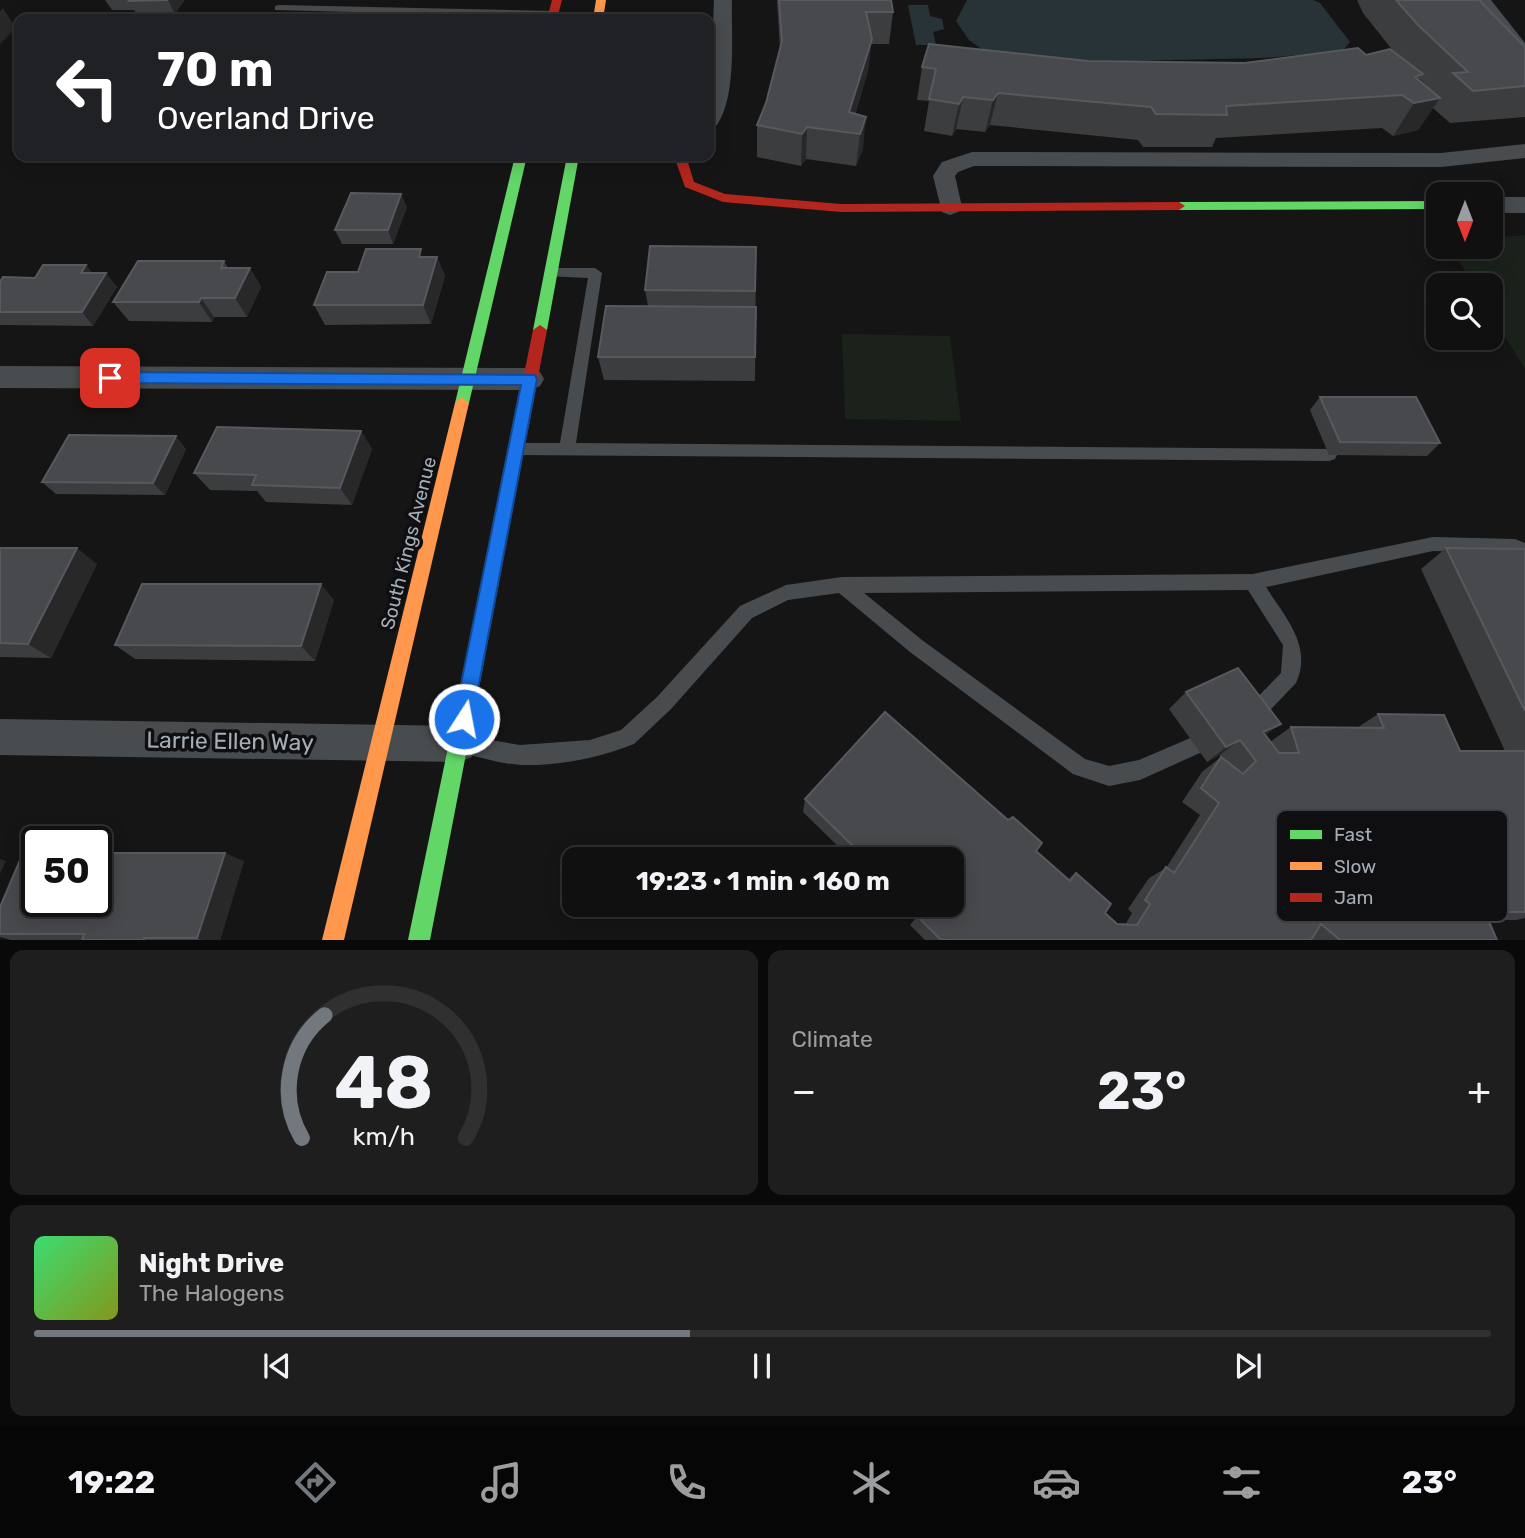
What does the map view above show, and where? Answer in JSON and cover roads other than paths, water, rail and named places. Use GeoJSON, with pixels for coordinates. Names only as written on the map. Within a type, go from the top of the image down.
{"type":"FeatureCollection","features":[{"type":"Feature","properties":{"kind":"main road","name":"South Kings Avenue"},"geometry":{"type":"LineString","coordinates":[[332,940],[520,161]]}},
{"type":"Feature","properties":{"kind":"main road"},"geometry":{"type":"LineString","coordinates":[[419,940],[572,161]]}},
{"type":"Feature","properties":{"kind":"main road"},"geometry":{"type":"LineString","coordinates":[[682,161],[689,184],[723,198],[841,208],[1426,205]]}},
{"type":"Feature","properties":{"kind":"street"},"geometry":{"type":"LineString","coordinates":[[714,82],[723,0]]}},
{"type":"Feature","properties":{"kind":"street"},"geometry":{"type":"LineString","coordinates":[[1481,0],[1512,42],[1525,54]]}},
{"type":"Feature","properties":{"kind":"street"},"geometry":{"type":"LineString","coordinates":[[950,207],[944,176],[950,167],[972,159],[1441,160],[1525,151]]}},
{"type":"Feature","properties":{"kind":"street"},"geometry":{"type":"LineString","coordinates":[[1503,205],[1525,205]]}},
{"type":"Feature","properties":{"kind":"street"},"geometry":{"type":"LineString","coordinates":[[0,377],[530,379]]}},
{"type":"Feature","properties":{"kind":"street","name":"Larrie Ellen Way"},"geometry":{"type":"LineString","coordinates":[[0,737],[459,744]]}},
{"type":"Feature","properties":{"kind":"lane"},"geometry":{"type":"LineString","coordinates":[[279,8],[554,11]]}},
{"type":"Feature","properties":{"kind":"lane"},"geometry":{"type":"LineString","coordinates":[[551,273],[595,273],[567,450]]}},
{"type":"Feature","properties":{"kind":"lane"},"geometry":{"type":"LineString","coordinates":[[517,449],[1329,455]]}},
{"type":"Feature","properties":{"kind":"lane"},"geometry":{"type":"LineString","coordinates":[[459,744],[520,755],[590,750],[627,737],[664,703],[746,612],[786,593],[842,585],[1253,582],[1433,544],[1515,546],[1525,551]]}},
{"type":"Feature","properties":{"kind":"lane"},"geometry":{"type":"LineString","coordinates":[[1247,722],[1290,677],[1292,644],[1253,582]]}},
{"type":"Feature","properties":{"kind":"lane"},"geometry":{"type":"LineString","coordinates":[[842,585],[916,646],[1080,767],[1109,776],[1140,771],[1195,745]]}}]}
